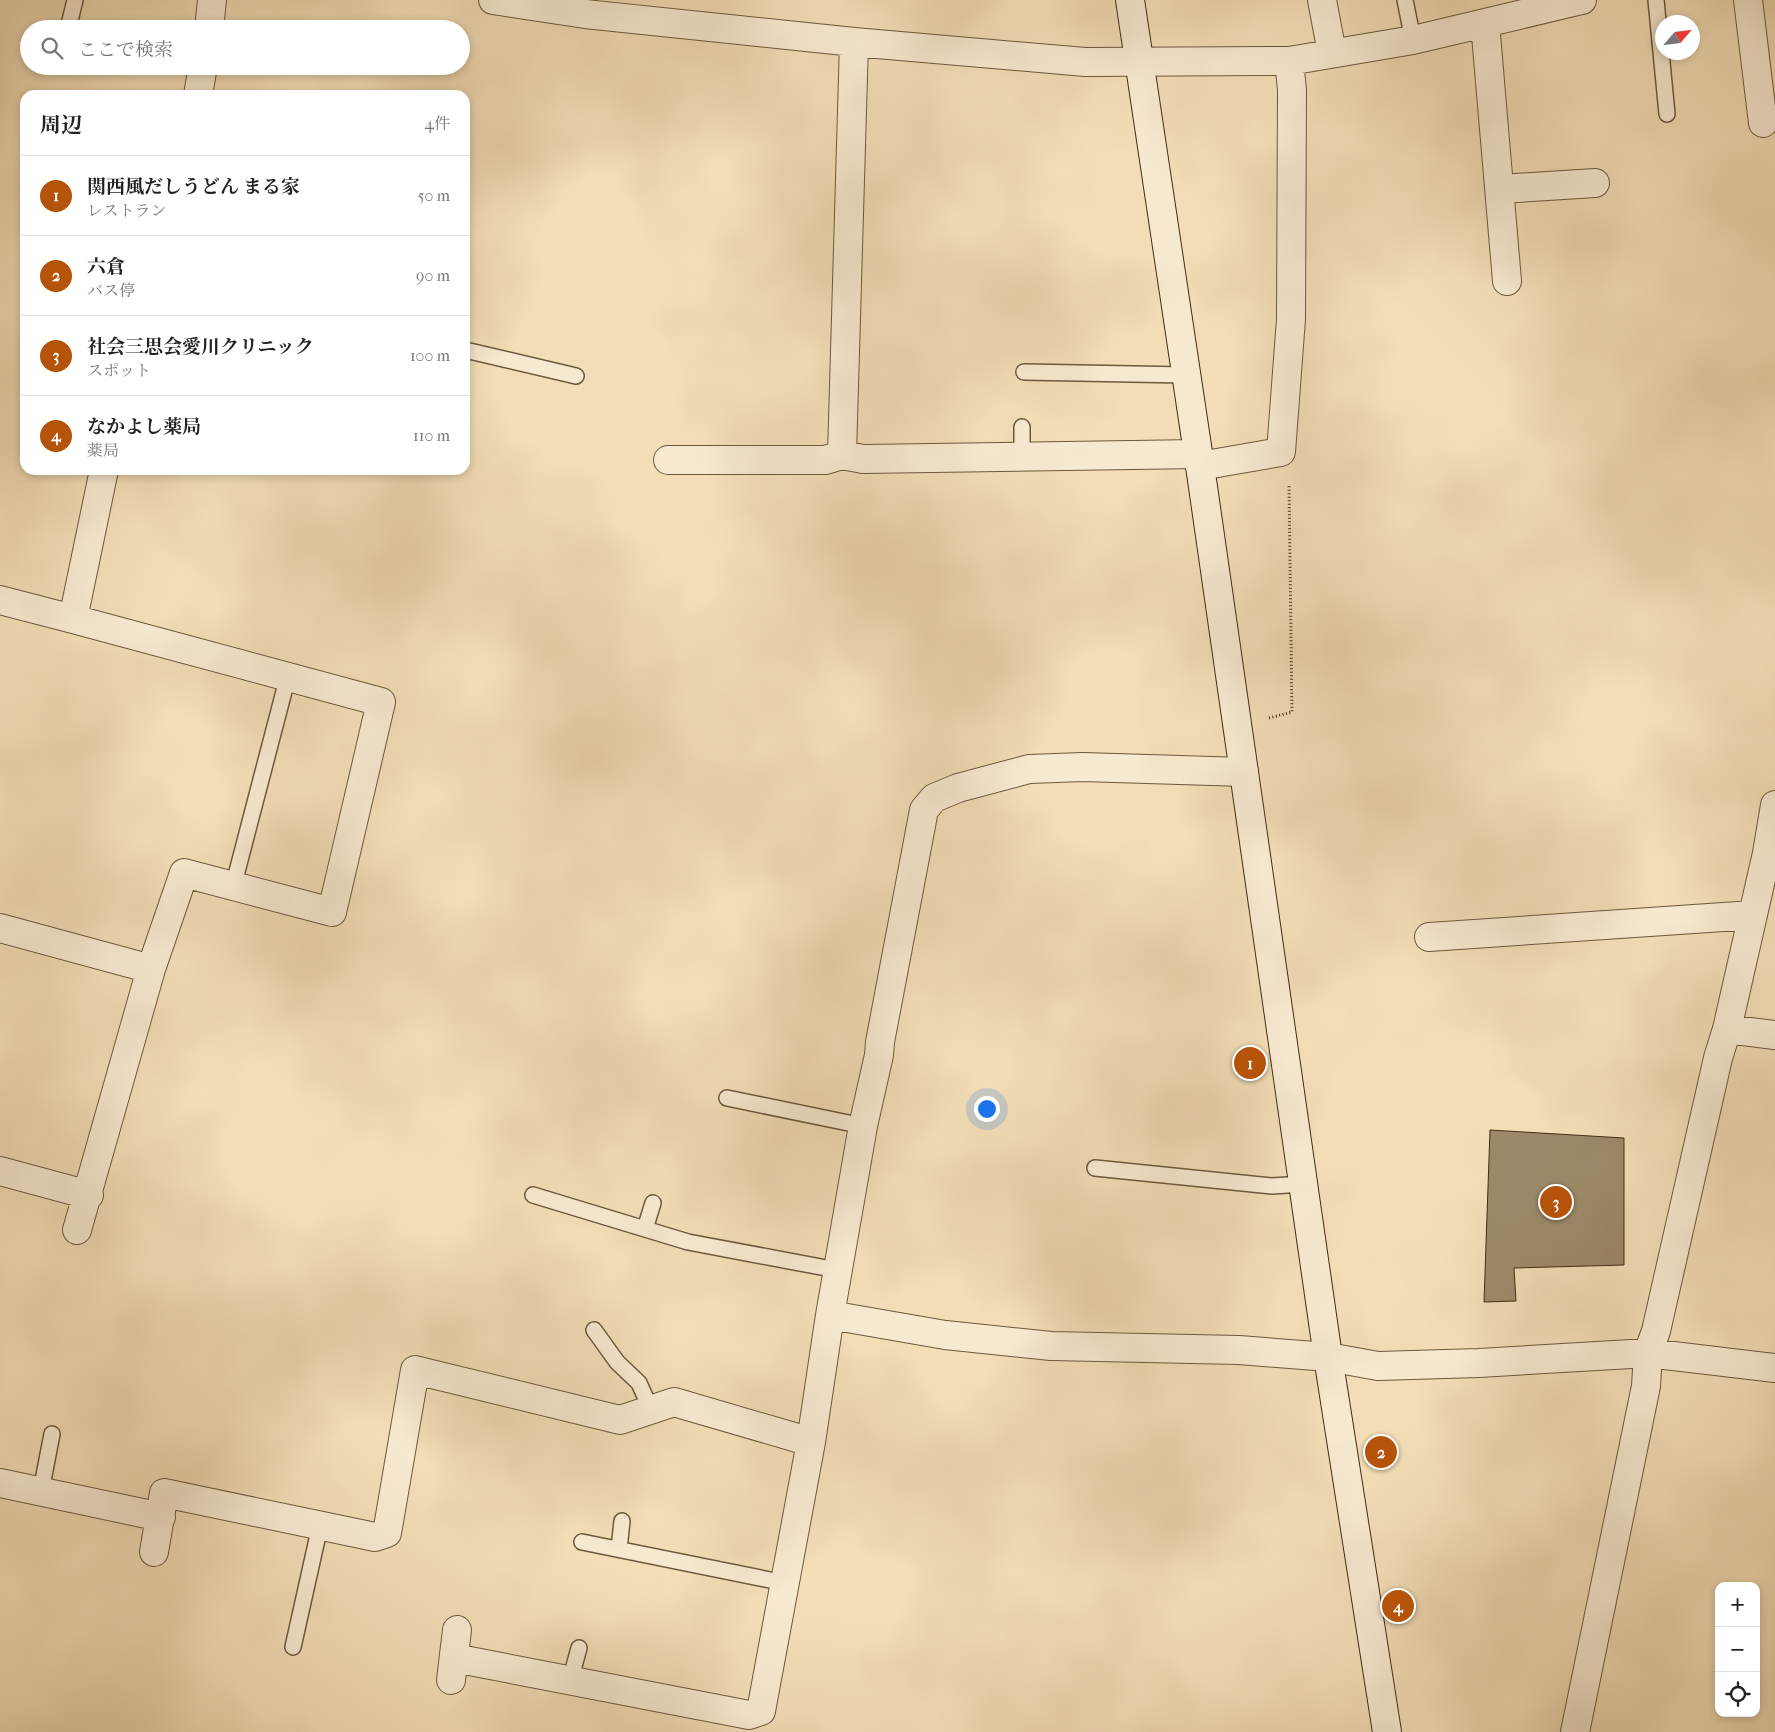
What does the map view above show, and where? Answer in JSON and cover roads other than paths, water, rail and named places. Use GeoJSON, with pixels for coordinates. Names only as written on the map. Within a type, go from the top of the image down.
{"type":"FeatureCollection","features":[{"type":"Feature","properties":{"kind":"street"},"geometry":{"type":"LineString","coordinates":[[210,20],[212,0]]}},
{"type":"Feature","properties":{"kind":"street"},"geometry":{"type":"LineString","coordinates":[[493,0],[585,14],[854,42],[1086,62],[1289,61],[1413,40],[1582,0]]}},
{"type":"Feature","properties":{"kind":"street"},"geometry":{"type":"LineString","coordinates":[[1130,0],[1199,460],[1328,1357],[1387,1732]]}},
{"type":"Feature","properties":{"kind":"street"},"geometry":{"type":"LineString","coordinates":[[1322,0],[1332,54]]}},
{"type":"Feature","properties":{"kind":"street"},"geometry":{"type":"LineString","coordinates":[[1748,0],[1767,84],[1763,123]]}},
{"type":"Feature","properties":{"kind":"street"},"geometry":{"type":"LineString","coordinates":[[1485,23],[1507,280]]}},
{"type":"Feature","properties":{"kind":"street"},"geometry":{"type":"LineString","coordinates":[[842,455],[854,42]]}},
{"type":"Feature","properties":{"kind":"street"},"geometry":{"type":"LineString","coordinates":[[668,460],[825,460],[842,455],[863,459],[1022,457],[1199,460],[1281,452],[1291,319],[1292,90],[1289,61]]}},
{"type":"Feature","properties":{"kind":"street"},"geometry":{"type":"LineString","coordinates":[[199,90],[201,75]]}},
{"type":"Feature","properties":{"kind":"street"},"geometry":{"type":"LineString","coordinates":[[1500,190],[1595,183]]}},
{"type":"Feature","properties":{"kind":"street"},"geometry":{"type":"LineString","coordinates":[[73,619],[103,475]]}},
{"type":"Feature","properties":{"kind":"street"},"geometry":{"type":"LineString","coordinates":[[0,600],[381,702],[332,912],[184,873],[151,969],[77,1230]]}},
{"type":"Feature","properties":{"kind":"street"},"geometry":{"type":"LineString","coordinates":[[457,1630],[453,1669],[570,1680],[749,1715],[760,1711],[786,1583],[811,1442],[837,1270],[863,1126],[879,1054],[924,810],[934,798],[958,788],[1029,770],[1083,767],[1244,772]]}},
{"type":"Feature","properties":{"kind":"street"},"geometry":{"type":"LineString","coordinates":[[1575,1732],[1646,1386],[1648,1353],[1656,1331],[1718,1058],[1727,1029],[1753,915],[1771,853],[1775,805]]}},
{"type":"Feature","properties":{"kind":"street"},"geometry":{"type":"LineString","coordinates":[[1430,937],[1753,915]]}},
{"type":"Feature","properties":{"kind":"street"},"geometry":{"type":"LineString","coordinates":[[0,928],[151,969]]}},
{"type":"Feature","properties":{"kind":"street"},"geometry":{"type":"LineString","coordinates":[[1727,1029],[1775,1035]]}},
{"type":"Feature","properties":{"kind":"street"},"geometry":{"type":"LineString","coordinates":[[0,1171],[88,1195]]}},
{"type":"Feature","properties":{"kind":"street"},"geometry":{"type":"LineString","coordinates":[[830,1315],[945,1335],[1051,1346],[1239,1350],[1328,1357],[1378,1366],[1479,1363],[1648,1353],[1775,1368]]}},
{"type":"Feature","properties":{"kind":"street"},"geometry":{"type":"LineString","coordinates":[[154,1552],[164,1493],[375,1538],[387,1533],[415,1370],[620,1420],[674,1402],[811,1442]]}},
{"type":"Feature","properties":{"kind":"street"},"geometry":{"type":"LineString","coordinates":[[0,1483],[161,1517]]}},
{"type":"Feature","properties":{"kind":"lane"},"geometry":{"type":"LineString","coordinates":[[70,20],[75,0]]}},
{"type":"Feature","properties":{"kind":"lane"},"geometry":{"type":"LineString","coordinates":[[1405,0],[1413,40]]}},
{"type":"Feature","properties":{"kind":"lane"},"geometry":{"type":"LineString","coordinates":[[1656,0],[1667,114]]}},
{"type":"Feature","properties":{"kind":"lane"},"geometry":{"type":"LineString","coordinates":[[470,351],[576,376]]}},
{"type":"Feature","properties":{"kind":"lane"},"geometry":{"type":"LineString","coordinates":[[1024,372],[1186,375]]}},
{"type":"Feature","properties":{"kind":"lane"},"geometry":{"type":"LineString","coordinates":[[1022,427],[1022,457]]}},
{"type":"Feature","properties":{"kind":"lane"},"geometry":{"type":"LineString","coordinates":[[233,887],[288,676]]}},
{"type":"Feature","properties":{"kind":"lane"},"geometry":{"type":"LineString","coordinates":[[727,1098],[863,1126]]}},
{"type":"Feature","properties":{"kind":"lane"},"geometry":{"type":"LineString","coordinates":[[1095,1168],[1272,1186],[1303,1184]]}},
{"type":"Feature","properties":{"kind":"lane"},"geometry":{"type":"LineString","coordinates":[[533,1195],[688,1242],[837,1270]]}},
{"type":"Feature","properties":{"kind":"lane"},"geometry":{"type":"LineString","coordinates":[[645,1229],[653,1204]]}},
{"type":"Feature","properties":{"kind":"lane"},"geometry":{"type":"LineString","coordinates":[[594,1330],[617,1362],[639,1382],[651,1410]]}},
{"type":"Feature","properties":{"kind":"lane"},"geometry":{"type":"LineString","coordinates":[[41,1491],[52,1434]]}},
{"type":"Feature","properties":{"kind":"lane"},"geometry":{"type":"LineString","coordinates":[[619,1550],[622,1521]]}},
{"type":"Feature","properties":{"kind":"lane"},"geometry":{"type":"LineString","coordinates":[[293,1647],[320,1526]]}},
{"type":"Feature","properties":{"kind":"lane"},"geometry":{"type":"LineString","coordinates":[[582,1542],[786,1583]]}},
{"type":"Feature","properties":{"kind":"lane"},"geometry":{"type":"LineString","coordinates":[[570,1680],[579,1648]]}},
{"type":"Feature","properties":{"kind":"place","name":"関西風だしうどん まる家"},"geometry":{"type":"Point","coordinates":[1250,1063]}},
{"type":"Feature","properties":{"kind":"place","name":"社会三思会愛川クリニック"},"geometry":{"type":"Point","coordinates":[1556,1202]}},
{"type":"Feature","properties":{"kind":"place","name":"六倉"},"geometry":{"type":"Point","coordinates":[1381,1452]}},
{"type":"Feature","properties":{"kind":"place","name":"なかよし薬局"},"geometry":{"type":"Point","coordinates":[1398,1606]}}]}
